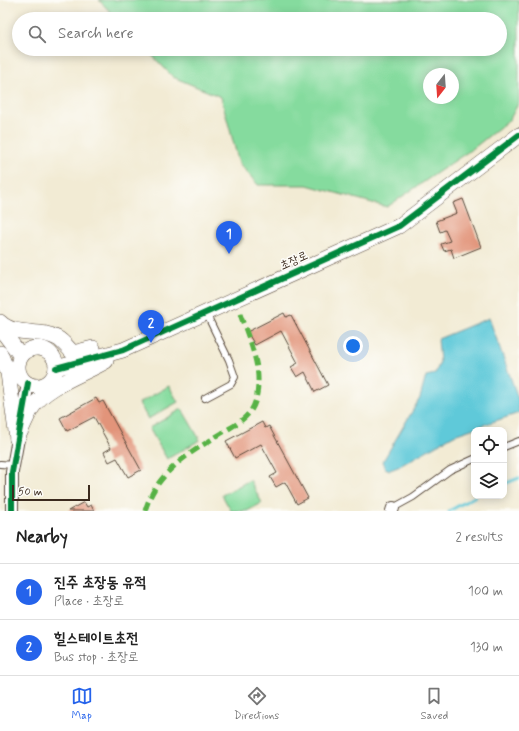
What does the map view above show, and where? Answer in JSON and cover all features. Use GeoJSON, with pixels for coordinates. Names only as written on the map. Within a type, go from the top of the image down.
{"type":"FeatureCollection","features":[{"type":"Feature","properties":{"kind":"street","name":"초장로"},"geometry":{"type":"LineString","coordinates":[[56,368],[123,350],[399,226],[519,135]]}},
{"type":"Feature","properties":{"kind":"street"},"geometry":{"type":"LineString","coordinates":[[0,322],[12,329],[42,333],[57,338],[73,353],[103,345],[123,350]]}},
{"type":"Feature","properties":{"kind":"street"},"geometry":{"type":"LineString","coordinates":[[0,328],[21,356]]}},
{"type":"Feature","properties":{"kind":"street"},"geometry":{"type":"LineString","coordinates":[[40,348],[51,354],[56,368],[54,376],[46,384],[34,386],[28,383],[19,373],[18,367],[21,356],[27,350],[40,348]]}},
{"type":"Feature","properties":{"kind":"street"},"geometry":{"type":"LineString","coordinates":[[17,439],[33,407],[43,397],[64,382],[100,364],[123,350]]}},
{"type":"Feature","properties":{"kind":"street"},"geometry":{"type":"LineString","coordinates":[[0,353],[8,374],[17,439]]}},
{"type":"Feature","properties":{"kind":"street"},"geometry":{"type":"LineString","coordinates":[[12,511],[13,465],[28,383]]}},
{"type":"Feature","properties":{"kind":"lane"},"geometry":{"type":"LineString","coordinates":[[205,398],[232,384],[235,377],[229,360],[206,313]]}},
{"type":"Feature","properties":{"kind":"lane"},"geometry":{"type":"LineString","coordinates":[[507,446],[519,442]]}},
{"type":"Feature","properties":{"kind":"lane"},"geometry":{"type":"LineString","coordinates":[[393,509],[413,497],[450,470],[471,460]]}},
{"type":"Feature","properties":{"kind":"lane"},"geometry":{"type":"LineString","coordinates":[[0,464],[13,465]]}},
{"type":"Feature","properties":{"kind":"green space"},"geometry":{"type":"Polygon","coordinates":[[[99,0],[519,0],[519,102],[510,119],[475,147],[387,207],[307,185],[258,185],[239,163],[221,97],[173,77],[153,56],[507,56],[507,12],[110,12],[99,0]]]}},
{"type":"Feature","properties":{"kind":"green space"},"geometry":{"type":"Polygon","coordinates":[[[169,386],[178,402],[148,419],[139,403],[169,386]]]}},
{"type":"Feature","properties":{"kind":"green space"},"geometry":{"type":"Polygon","coordinates":[[[182,409],[200,440],[167,459],[149,428],[182,409]]]}},
{"type":"Feature","properties":{"kind":"green space"},"geometry":{"type":"Polygon","coordinates":[[[250,480],[262,503],[247,511],[231,511],[222,495],[250,480]]]}},
{"type":"Feature","properties":{"kind":"water"},"geometry":{"type":"Polygon","coordinates":[[[489,318],[519,401],[519,413],[478,427],[471,427],[471,429],[454,435],[398,467],[390,470],[385,468],[383,461],[420,398],[426,376],[435,374],[440,362],[438,339],[489,318]]]}},
{"type":"Feature","properties":{"kind":"building"},"geometry":{"type":"Polygon","coordinates":[[[463,199],[481,247],[454,258],[451,249],[444,251],[441,244],[450,241],[445,230],[440,232],[436,221],[457,213],[453,203],[463,199]]]}},
{"type":"Feature","properties":{"kind":"building"},"geometry":{"type":"Polygon","coordinates":[[[284,313],[286,317],[291,315],[328,385],[315,392],[305,372],[297,377],[291,367],[298,363],[281,331],[255,345],[247,332],[284,313]]]}},
{"type":"Feature","properties":{"kind":"building"},"geometry":{"type":"Polygon","coordinates":[[[96,398],[99,403],[103,401],[141,470],[128,477],[117,458],[109,462],[104,452],[111,448],[94,417],[67,431],[60,418],[96,398]]]}},
{"type":"Feature","properties":{"kind":"building"},"geometry":{"type":"Polygon","coordinates":[[[262,422],[265,428],[269,426],[308,498],[297,504],[285,482],[276,487],[270,477],[277,473],[261,444],[235,458],[226,441],[262,422]]]}},
{"type":"Feature","properties":{"kind":"building"},"geometry":{"type":"Polygon","coordinates":[[[84,502],[87,507],[91,505],[94,511],[68,511],[84,502]]]}},
{"type":"Feature","properties":{"kind":"waterway"},"geometry":{"type":"LineString","coordinates":[[507,483],[519,478]]}},
{"type":"Feature","properties":{"kind":"waterway"},"geometry":{"type":"LineString","coordinates":[[449,511],[471,499]]}},
{"type":"Feature","properties":{"kind":"marked path"},"geometry":{"type":"LineString","coordinates":[[145,511],[150,497],[166,474],[186,456],[240,422],[253,406],[258,386],[257,365],[240,314]]}},
{"type":"Feature","properties":{"kind":"cycle path"},"geometry":{"type":"LineString","coordinates":[[56,368],[123,350],[399,226],[519,135]]}},
{"type":"Feature","properties":{"kind":"cycle path"},"geometry":{"type":"LineString","coordinates":[[12,511],[12,472],[28,383]]}},
{"type":"Feature","properties":{"kind":"place","name":"진주 초장동 유적"},"geometry":{"type":"Point","coordinates":[229,254]}},
{"type":"Feature","properties":{"kind":"place","name":"힐스테이트초전"},"geometry":{"type":"Point","coordinates":[151,343]}}]}
